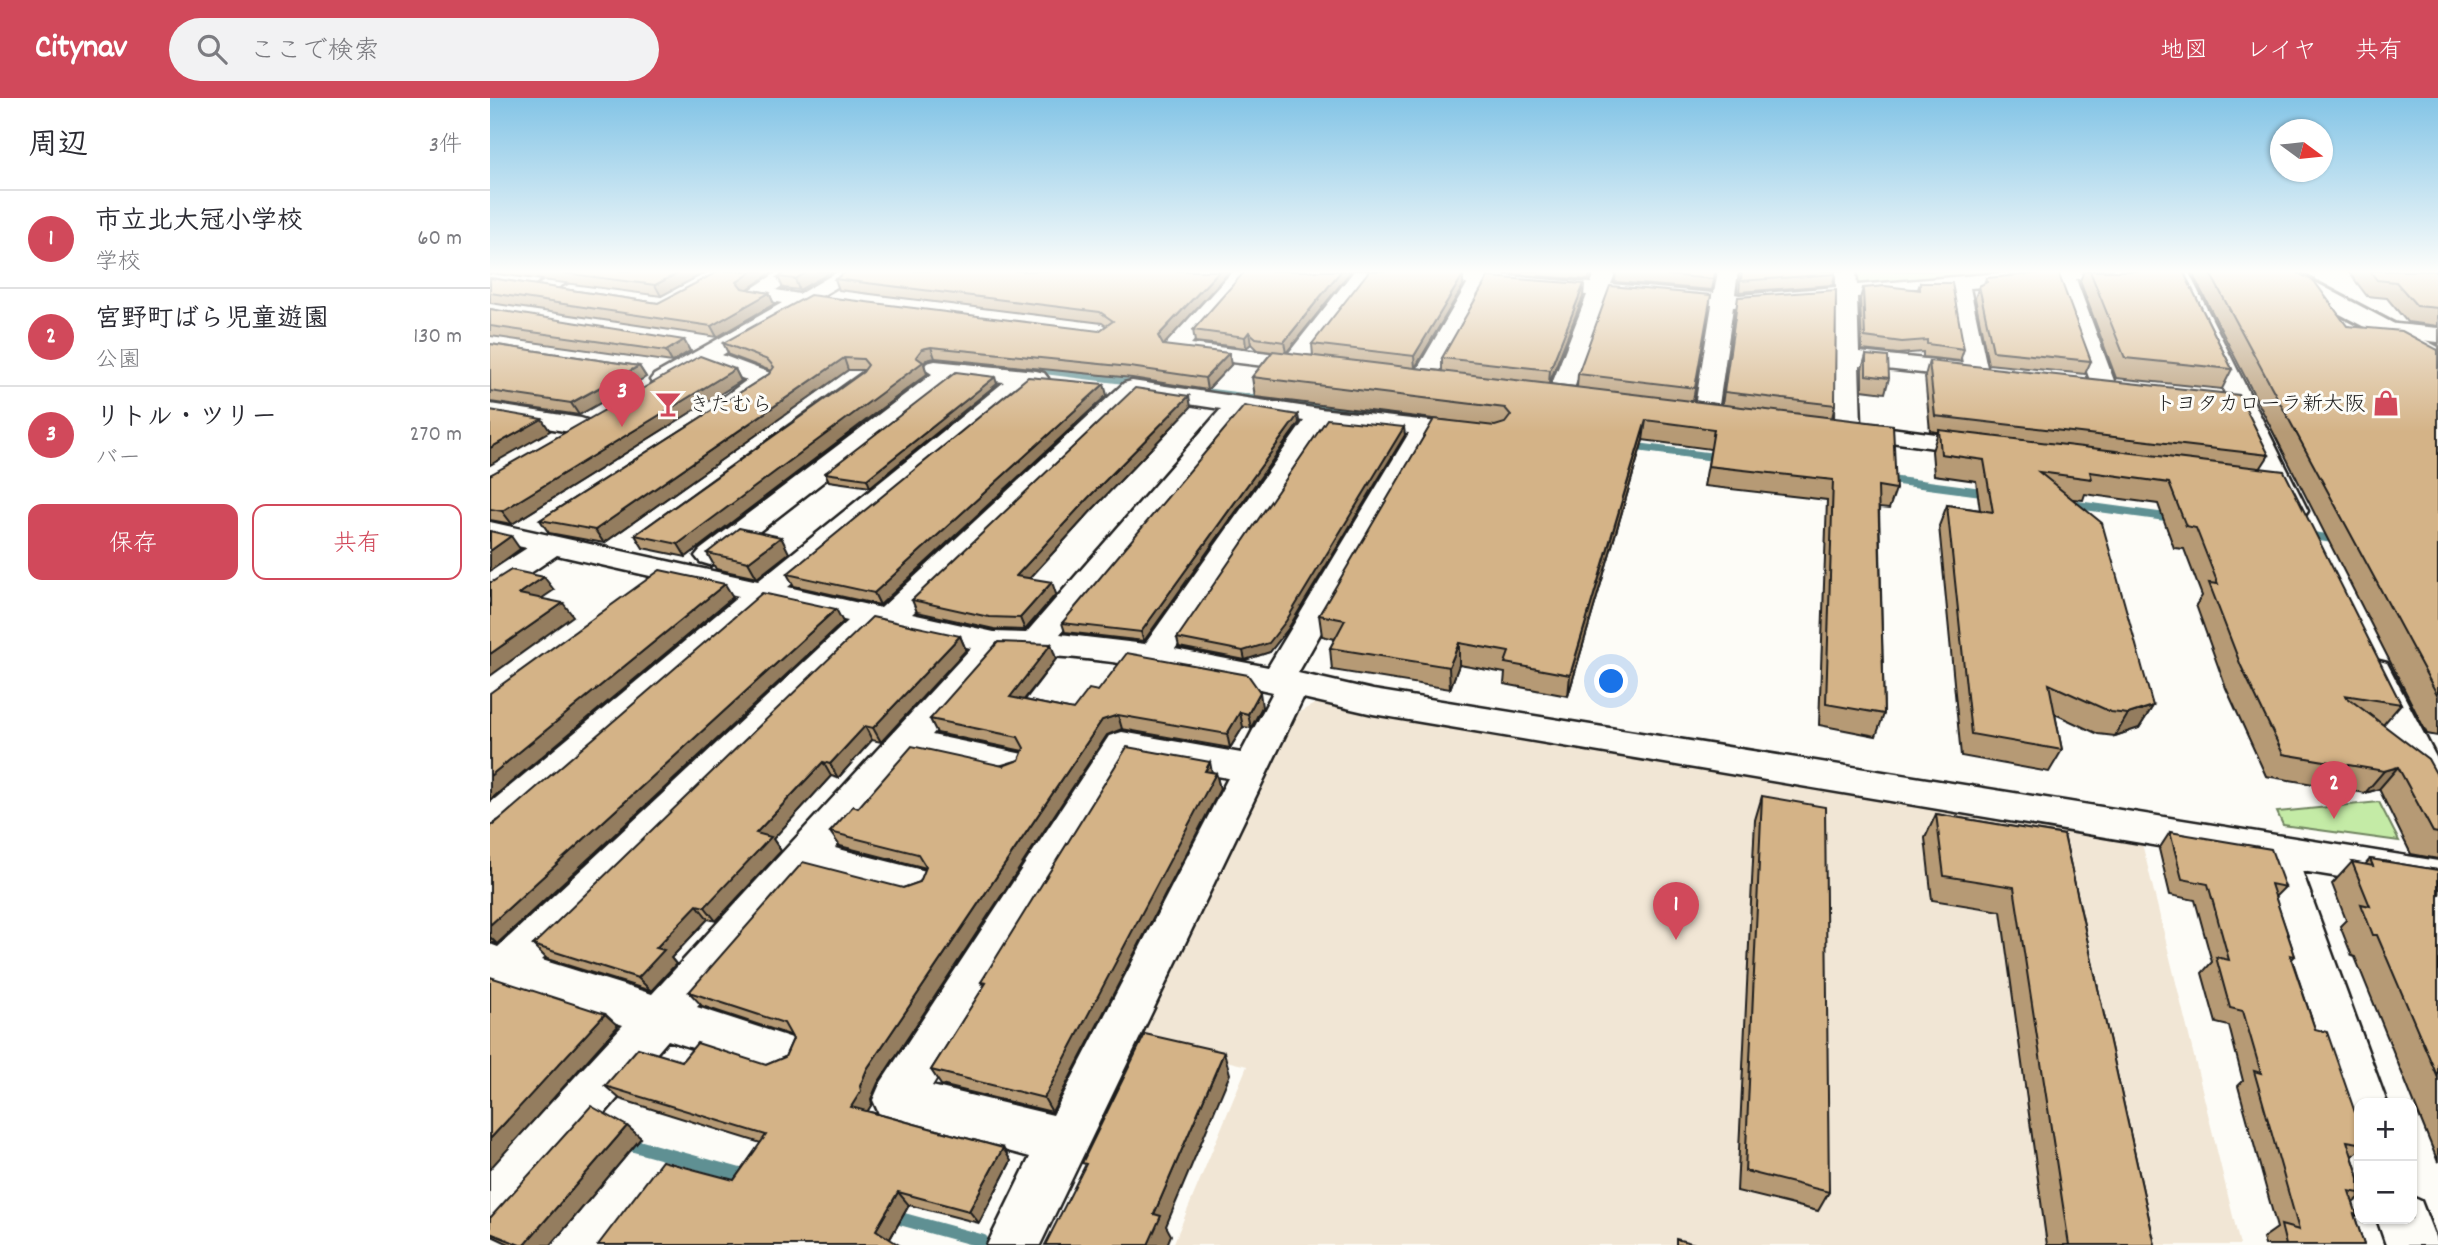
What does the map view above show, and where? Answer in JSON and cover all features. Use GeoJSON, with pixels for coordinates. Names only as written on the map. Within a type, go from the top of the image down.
{"type":"FeatureCollection","features":[{"type":"Feature","properties":{"kind":"highway"},"geometry":{"type":"LineString","coordinates":[[2376,325],[2438,358]]}},
{"type":"Feature","properties":{"kind":"street"},"geometry":{"type":"LineString","coordinates":[[640,392],[760,325]]}},
{"type":"Feature","properties":{"kind":"street"},"geometry":{"type":"LineString","coordinates":[[1196,325],[1174,349],[1332,368]]}},
{"type":"Feature","properties":{"kind":"street"},"geometry":{"type":"LineString","coordinates":[[1293,363],[1323,325]]}},
{"type":"Feature","properties":{"kind":"street"},"geometry":{"type":"LineString","coordinates":[[1424,378],[1455,325]]}},
{"type":"Feature","properties":{"kind":"street"},"geometry":{"type":"LineString","coordinates":[[1560,394],[1586,325]]}},
{"type":"Feature","properties":{"kind":"street"},"geometry":{"type":"LineString","coordinates":[[1706,412],[1719,325]]}},
{"type":"Feature","properties":{"kind":"street"},"geometry":{"type":"LineString","coordinates":[[1847,325],[1849,430]]}},
{"type":"Feature","properties":{"kind":"street"},"geometry":{"type":"LineString","coordinates":[[1967,325],[1976,372]]}},
{"type":"Feature","properties":{"kind":"street"},"geometry":{"type":"LineString","coordinates":[[2082,325],[2104,386]]}},
{"type":"Feature","properties":{"kind":"street"},"geometry":{"type":"LineString","coordinates":[[2204,325],[2242,401],[2267,481],[2310,543]]}},
{"type":"Feature","properties":{"kind":"street"},"geometry":{"type":"LineString","coordinates":[[2386,330],[2438,335]]}},
{"type":"Feature","properties":{"kind":"street"},"geometry":{"type":"LineString","coordinates":[[681,341],[712,352],[765,379],[708,415]]}},
{"type":"Feature","properties":{"kind":"street"},"geometry":{"type":"LineString","coordinates":[[1847,358],[2002,375]]}},
{"type":"Feature","properties":{"kind":"street"},"geometry":{"type":"LineString","coordinates":[[649,368],[676,372]]}},
{"type":"Feature","properties":{"kind":"street"},"geometry":{"type":"LineString","coordinates":[[630,594],[674,573],[944,369],[1065,381]]}},
{"type":"Feature","properties":{"kind":"street"},"geometry":{"type":"LineString","coordinates":[[1397,375],[1424,378]]}},
{"type":"Feature","properties":{"kind":"street"},"geometry":{"type":"LineString","coordinates":[[490,824],[762,593],[1024,377]]}},
{"type":"Feature","properties":{"kind":"street"},"geometry":{"type":"LineString","coordinates":[[1424,378],[1439,410]]}},
{"type":"Feature","properties":{"kind":"street"},"geometry":{"type":"LineString","coordinates":[[2079,383],[2132,389]]}},
{"type":"Feature","properties":{"kind":"street"},"geometry":{"type":"LineString","coordinates":[[1105,386],[1320,416],[1439,410],[1495,435]]}},
{"type":"Feature","properties":{"kind":"street"},"geometry":{"type":"LineString","coordinates":[[498,965],[1132,388]]}},
{"type":"Feature","properties":{"kind":"street"},"geometry":{"type":"LineString","coordinates":[[1535,391],[1587,398]]}},
{"type":"Feature","properties":{"kind":"street"},"geometry":{"type":"LineString","coordinates":[[2214,398],[2242,401]]}},
{"type":"Feature","properties":{"kind":"street"},"geometry":{"type":"LineString","coordinates":[[1036,642],[1240,403]]}},
{"type":"Feature","properties":{"kind":"street"},"geometry":{"type":"LineString","coordinates":[[1679,409],[1732,415]]}},
{"type":"Feature","properties":{"kind":"street"},"geometry":{"type":"LineString","coordinates":[[1013,1245],[1251,769],[1286,681],[1439,410]]}},
{"type":"Feature","properties":{"kind":"street"},"geometry":{"type":"LineString","coordinates":[[490,411],[581,426]]}},
{"type":"Feature","properties":{"kind":"street"},"geometry":{"type":"LineString","coordinates":[[553,442],[605,412]]}},
{"type":"Feature","properties":{"kind":"street"},"geometry":{"type":"LineString","coordinates":[[1153,656],[1320,416]]}},
{"type":"Feature","properties":{"kind":"street"},"geometry":{"type":"LineString","coordinates":[[1823,426],[2010,450]]}},
{"type":"Feature","properties":{"kind":"street"},"geometry":{"type":"LineString","coordinates":[[503,534],[551,516]]}},
{"type":"Feature","properties":{"kind":"street"},"geometry":{"type":"LineString","coordinates":[[503,534],[994,643],[1036,642],[1153,656],[1286,681],[1373,702],[2438,877]]}},
{"type":"Feature","properties":{"kind":"street"},"geometry":{"type":"LineString","coordinates":[[607,558],[640,534]]}},
{"type":"Feature","properties":{"kind":"street"},"geometry":{"type":"LineString","coordinates":[[490,586],[552,545]]}},
{"type":"Feature","properties":{"kind":"street"},"geometry":{"type":"LineString","coordinates":[[2359,640],[2438,797]]}},
{"type":"Feature","properties":{"kind":"street"},"geometry":{"type":"LineString","coordinates":[[490,1207],[806,857],[994,643]]}},
{"type":"Feature","properties":{"kind":"street"},"geometry":{"type":"LineString","coordinates":[[906,743],[1010,764]]}},
{"type":"Feature","properties":{"kind":"street"},"geometry":{"type":"LineString","coordinates":[[1065,1142],[897,1100],[1122,745],[1251,769]]}},
{"type":"Feature","properties":{"kind":"street"},"geometry":{"type":"LineString","coordinates":[[2275,849],[2361,1098]]}},
{"type":"Feature","properties":{"kind":"street"},"geometry":{"type":"LineString","coordinates":[[806,857],[912,883]]}},
{"type":"Feature","properties":{"kind":"street"},"geometry":{"type":"LineString","coordinates":[[498,965],[779,1054]]}},
{"type":"Feature","properties":{"kind":"street"},"geometry":{"type":"LineString","coordinates":[[2405,1224],[2412,1245]]}},
{"type":"Feature","properties":{"kind":"shaded area"},"geometry":{"type":"Polygon","coordinates":[[[1318,702],[2141,839],[2240,1245],[1173,1245],[1247,1066],[1138,1040],[1294,715],[1318,702]]]}},
{"type":"Feature","properties":{"kind":"green space"},"geometry":{"type":"Polygon","coordinates":[[[2379,802],[2399,841],[2283,825],[2277,812],[2379,802]]]}},
{"type":"Feature","properties":{"kind":"building"},"geometry":{"type":"Polygon","coordinates":[[[587,325],[684,340],[666,351],[490,326],[587,325]]]}},
{"type":"Feature","properties":{"kind":"building"},"geometry":{"type":"Polygon","coordinates":[[[756,325],[1047,325],[1099,331],[1108,325],[1169,325],[1158,336],[1163,345],[1229,353],[1205,378],[1130,367],[931,347],[922,349],[916,357],[923,362],[678,544],[635,535],[863,372],[868,365],[863,359],[844,358],[595,530],[540,520],[769,374],[774,367],[768,360],[723,343],[756,325]]]}},
{"type":"Feature","properties":{"kind":"building"},"geometry":{"type":"Polygon","coordinates":[[[1198,325],[1298,325],[1284,342],[1256,338],[1249,332],[1245,337],[1193,330],[1198,325]]]}},
{"type":"Feature","properties":{"kind":"building"},"geometry":{"type":"Polygon","coordinates":[[[1327,325],[1433,325],[1414,356],[1312,344],[1327,325]]]}},
{"type":"Feature","properties":{"kind":"building"},"geometry":{"type":"Polygon","coordinates":[[[1461,325],[1568,325],[1550,370],[1442,358],[1461,325]]]}},
{"type":"Feature","properties":{"kind":"building"},"geometry":{"type":"Polygon","coordinates":[[[1596,325],[1706,325],[1695,388],[1578,374],[1596,325]]]}},
{"type":"Feature","properties":{"kind":"building"},"geometry":{"type":"Polygon","coordinates":[[[1734,325],[1836,325],[1835,405],[1724,392],[1734,325]]]}},
{"type":"Feature","properties":{"kind":"building"},"geometry":{"type":"Polygon","coordinates":[[[1864,325],[1960,325],[1964,349],[1927,344],[1927,340],[1902,342],[1865,337],[1864,325]]]}},
{"type":"Feature","properties":{"kind":"building"},"geometry":{"type":"Polygon","coordinates":[[[1987,325],[2077,325],[2091,361],[1993,351],[1987,325]]]}},
{"type":"Feature","properties":{"kind":"building"},"geometry":{"type":"Polygon","coordinates":[[[2112,325],[2210,325],[2232,369],[2125,358],[2112,325]]]}},
{"type":"Feature","properties":{"kind":"building"},"geometry":{"type":"Polygon","coordinates":[[[2238,325],[2346,325],[2402,331],[2438,350],[2438,696],[2238,325]]]}},
{"type":"Feature","properties":{"kind":"building"},"geometry":{"type":"Polygon","coordinates":[[[490,344],[639,366],[571,403],[490,391],[490,344]]]}},
{"type":"Feature","properties":{"kind":"building"},"geometry":{"type":"Polygon","coordinates":[[[1273,351],[1893,425],[1896,489],[1878,486],[1884,714],[1826,704],[1833,480],[1708,466],[1714,429],[1646,420],[1570,675],[1505,663],[1509,652],[1459,643],[1449,667],[1330,648],[1345,620],[1319,615],[1434,419],[1495,426],[1505,423],[1511,415],[1505,408],[1252,377],[1273,351]]]}},
{"type":"Feature","properties":{"kind":"building"},"geometry":{"type":"Polygon","coordinates":[[[1866,355],[1888,357],[1889,378],[1866,375],[1866,355]]]}},
{"type":"Feature","properties":{"kind":"building"},"geometry":{"type":"Polygon","coordinates":[[[700,356],[735,369],[502,511],[490,509],[490,475],[700,356]]]}},
{"type":"Feature","properties":{"kind":"building"},"geometry":{"type":"Polygon","coordinates":[[[1929,361],[2239,395],[2269,455],[1935,416],[1929,361]]]}},
{"type":"Feature","properties":{"kind":"building"},"geometry":{"type":"Polygon","coordinates":[[[956,372],[995,377],[867,479],[825,473],[956,372]]]}},
{"type":"Feature","properties":{"kind":"building"},"geometry":{"type":"Polygon","coordinates":[[[1028,377],[1104,384],[874,593],[787,574],[1028,377]]]}},
{"type":"Feature","properties":{"kind":"building"},"geometry":{"type":"Polygon","coordinates":[[[1135,388],[1189,396],[1088,498],[1016,576],[1052,582],[1020,618],[989,617],[912,600],[1135,388]]]}},
{"type":"Feature","properties":{"kind":"building"},"geometry":{"type":"Polygon","coordinates":[[[1244,406],[1298,415],[1141,632],[1062,623],[1244,406]]]}},
{"type":"Feature","properties":{"kind":"building"},"geometry":{"type":"Polygon","coordinates":[[[490,410],[542,419],[490,448],[490,410]]]}},
{"type":"Feature","properties":{"kind":"building"},"geometry":{"type":"Polygon","coordinates":[[[1327,419],[1404,427],[1286,621],[1269,643],[1243,651],[1177,638],[1327,419]]]}},
{"type":"Feature","properties":{"kind":"building"},"geometry":{"type":"Polygon","coordinates":[[[1939,430],[2284,471],[2401,704],[2344,695],[2428,759],[2438,777],[2438,833],[2433,832],[2398,767],[2384,771],[2283,754],[2241,666],[2209,583],[2218,584],[2196,528],[2186,526],[2169,483],[2090,472],[2092,479],[2039,472],[2102,523],[2153,706],[2128,714],[2111,712],[2049,684],[2062,750],[1971,734],[1947,505],[1993,512],[1984,460],[1941,454],[1939,430]]]}},
{"type":"Feature","properties":{"kind":"building"},"geometry":{"type":"Polygon","coordinates":[[[739,528],[781,537],[748,562],[707,553],[739,528]]]}},
{"type":"Feature","properties":{"kind":"building"},"geometry":{"type":"Polygon","coordinates":[[[490,531],[511,536],[490,551],[490,531]]]}},
{"type":"Feature","properties":{"kind":"building"},"geometry":{"type":"Polygon","coordinates":[[[511,570],[544,577],[519,594],[563,603],[490,654],[490,582],[511,570]]]}},
{"type":"Feature","properties":{"kind":"building"},"geometry":{"type":"Polygon","coordinates":[[[660,570],[725,584],[490,776],[490,693],[660,570]]]}},
{"type":"Feature","properties":{"kind":"building"},"geometry":{"type":"Polygon","coordinates":[[[762,593],[836,609],[490,925],[490,825],[762,593]]]}},
{"type":"Feature","properties":{"kind":"building"},"geometry":{"type":"Polygon","coordinates":[[[872,617],[960,636],[873,728],[865,726],[830,764],[823,762],[756,833],[771,837],[705,907],[697,905],[656,948],[664,950],[638,978],[533,945],[872,617]]]}},
{"type":"Feature","properties":{"kind":"building"},"geometry":{"type":"Polygon","coordinates":[[[998,642],[1051,644],[1010,697],[1073,710],[1089,689],[1098,691],[1127,653],[1248,675],[1260,692],[1248,714],[1240,712],[1227,734],[1118,715],[1102,720],[867,1069],[860,1086],[861,1091],[851,1107],[1003,1148],[969,1211],[898,1192],[876,1230],[899,1245],[598,1245],[662,1161],[734,1180],[766,1135],[605,1086],[638,1048],[682,1061],[697,1043],[766,1065],[785,1057],[793,1039],[784,1023],[689,992],[803,862],[903,888],[920,882],[926,867],[918,854],[830,832],[853,806],[858,808],[912,746],[1003,766],[1019,760],[1024,748],[1018,737],[930,719],[998,642]]]}},
{"type":"Feature","properties":{"kind":"building"},"geometry":{"type":"Polygon","coordinates":[[[1127,747],[1210,762],[1205,771],[1216,773],[1044,1098],[931,1070],[986,983],[981,982],[1127,747]]]}},
{"type":"Feature","properties":{"kind":"building"},"geometry":{"type":"Polygon","coordinates":[[[1762,796],[1825,807],[1829,1192],[1745,1171],[1762,796]]]}},
{"type":"Feature","properties":{"kind":"building"},"geometry":{"type":"Polygon","coordinates":[[[1936,814],[2064,835],[2155,1245],[2069,1245],[2014,887],[1944,876],[1936,814]]]}},
{"type":"Feature","properties":{"kind":"building"},"geometry":{"type":"Polygon","coordinates":[[[2170,832],[2271,849],[2285,887],[2271,884],[2295,956],[2290,955],[2315,1029],[2327,1032],[2354,1110],[2354,1142],[2347,1141],[2354,1163],[2354,1192],[2349,1191],[2354,1206],[2354,1224],[2357,1224],[2364,1245],[2286,1245],[2281,1225],[2299,1230],[2254,1071],[2261,1073],[2243,1011],[2230,1008],[2216,957],[2229,960],[2208,884],[2182,879],[2170,832]]]}},
{"type":"Feature","properties":{"kind":"building"},"geometry":{"type":"Polygon","coordinates":[[[2370,859],[2438,870],[2438,1078],[2361,904],[2370,906],[2352,862],[2373,866],[2370,859]]]}},
{"type":"Feature","properties":{"kind":"building"},"geometry":{"type":"Polygon","coordinates":[[[490,977],[605,1014],[490,1139],[490,977]]]}},
{"type":"Feature","properties":{"kind":"building"},"geometry":{"type":"Polygon","coordinates":[[[1145,1034],[1224,1052],[1154,1214],[1161,1216],[1148,1245],[1045,1245],[1086,1164],[1082,1163],[1145,1034]]]}},
{"type":"Feature","properties":{"kind":"building"},"geometry":{"type":"Polygon","coordinates":[[[591,1106],[627,1126],[524,1245],[490,1233],[490,1218],[591,1106]]]}},
{"type":"Feature","properties":{"kind":"building"},"geometry":{"type":"Polygon","coordinates":[[[1676,1239],[1699,1245],[1676,1245],[1676,1239]]]}},
{"type":"Feature","properties":{"kind":"waterway"},"geometry":{"type":"LineString","coordinates":[[956,360],[1445,421]]}},
{"type":"Feature","properties":{"kind":"waterway"},"geometry":{"type":"LineString","coordinates":[[1629,446],[1722,458]]}},
{"type":"Feature","properties":{"kind":"waterway"},"geometry":{"type":"LineString","coordinates":[[1883,479],[1989,493]]}},
{"type":"Feature","properties":{"kind":"waterway"},"geometry":{"type":"LineString","coordinates":[[2070,504],[2173,518]]}},
{"type":"Feature","properties":{"kind":"waterway"},"geometry":{"type":"LineString","coordinates":[[2306,535],[2340,540]]}},
{"type":"Feature","properties":{"kind":"waterway"},"geometry":{"type":"LineString","coordinates":[[625,1143],[749,1177]]}},
{"type":"Feature","properties":{"kind":"waterway"},"geometry":{"type":"LineString","coordinates":[[891,1216],[982,1241]]}},
{"type":"Feature","properties":{"kind":"place","name":"トヨタカローラ新大阪"},"geometry":{"type":"Point","coordinates":[2386,403]}},
{"type":"Feature","properties":{"kind":"place","name":"きたむら"},"geometry":{"type":"Point","coordinates":[668,404]}},
{"type":"Feature","properties":{"kind":"place","name":"リトル・ツリー"},"geometry":{"type":"Point","coordinates":[622,427]}},
{"type":"Feature","properties":{"kind":"place","name":"宮野町ばら児童遊園"},"geometry":{"type":"Point","coordinates":[2334,819]}},
{"type":"Feature","properties":{"kind":"place","name":"市立北大冠小学校"},"geometry":{"type":"Point","coordinates":[1676,940]}}]}
